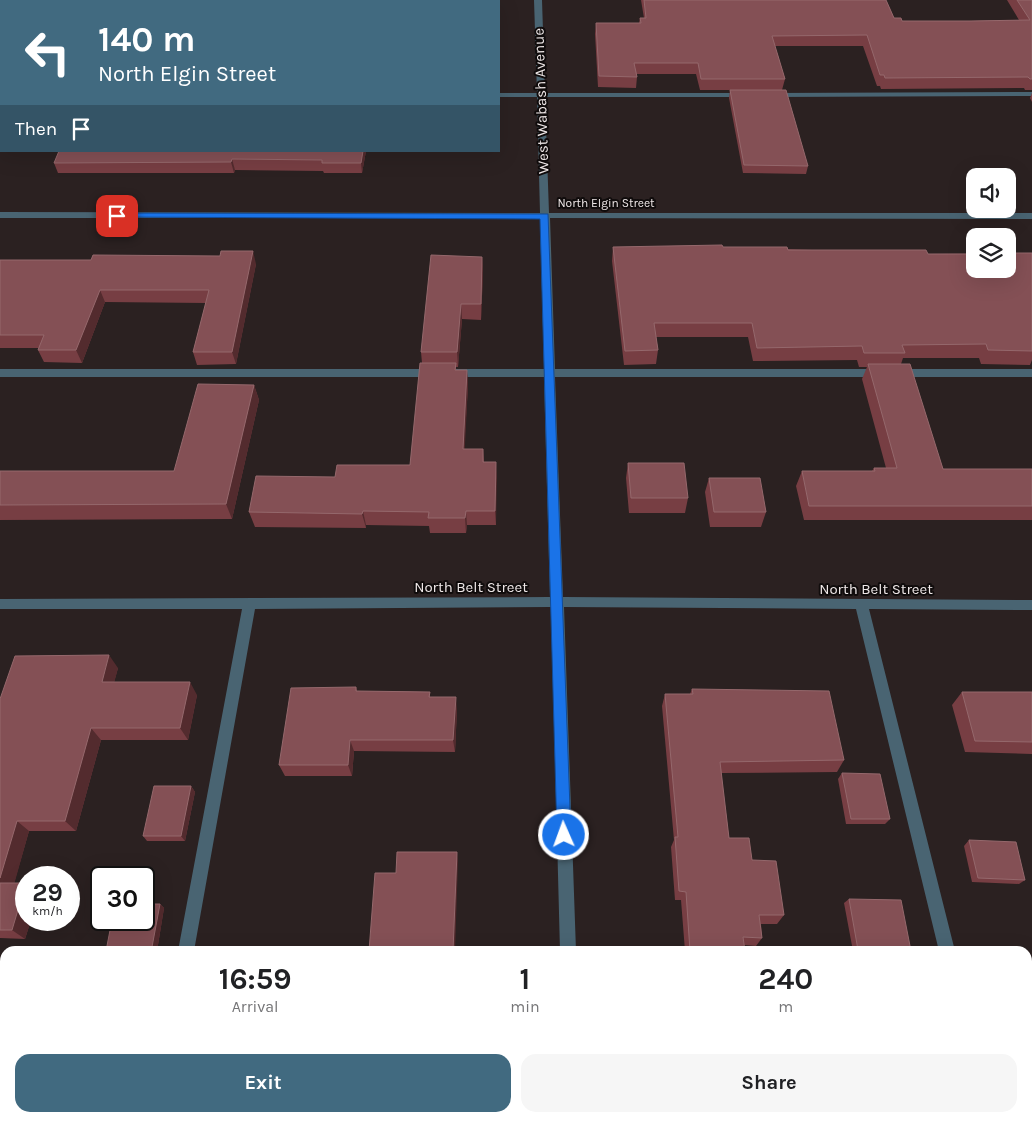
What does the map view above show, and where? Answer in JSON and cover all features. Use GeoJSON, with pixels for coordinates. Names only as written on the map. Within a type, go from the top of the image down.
{"type":"FeatureCollection","features":[{"type":"Feature","properties":{"kind":"street","name":"West Wabash Avenue"},"geometry":{"type":"LineString","coordinates":[[538,0],[568,946]]}},
{"type":"Feature","properties":{"kind":"street"},"geometry":{"type":"LineString","coordinates":[[767,95],[1032,94]]}},
{"type":"Feature","properties":{"kind":"street"},"geometry":{"type":"LineString","coordinates":[[500,95],[757,95]]}},
{"type":"Feature","properties":{"kind":"street","name":"North Elgin Street"},"geometry":{"type":"LineString","coordinates":[[0,215],[1032,216]]}},
{"type":"Feature","properties":{"kind":"street"},"geometry":{"type":"LineString","coordinates":[[0,373],[549,375],[1032,373]]}},
{"type":"Feature","properties":{"kind":"street","name":"North Belt Street"},"geometry":{"type":"LineString","coordinates":[[0,604],[556,602],[1032,605]]}},
{"type":"Feature","properties":{"kind":"street"},"geometry":{"type":"LineString","coordinates":[[187,946],[249,604]]}},
{"type":"Feature","properties":{"kind":"street"},"geometry":{"type":"LineString","coordinates":[[861,605],[946,946]]}},
{"type":"Feature","properties":{"kind":"building"},"geometry":{"type":"Polygon","coordinates":[[[644,0],[886,0],[894,18],[901,18],[902,21],[970,21],[1030,20],[1017,0],[1032,0],[1032,79],[1028,77],[885,78],[884,75],[880,75],[867,35],[772,36],[785,79],[701,79],[698,63],[634,63],[637,77],[599,76],[596,23],[641,23],[640,18],[646,18],[644,0]]]}},
{"type":"Feature","properties":{"kind":"building"},"geometry":{"type":"Polygon","coordinates":[[[730,90],[786,90],[808,166],[744,165],[730,90]]]}},
{"type":"Feature","properties":{"kind":"building"},"geometry":{"type":"Polygon","coordinates":[[[59,152],[363,152],[361,163],[322,163],[322,160],[232,159],[231,162],[54,163],[59,152]]]}},
{"type":"Feature","properties":{"kind":"building"},"geometry":{"type":"Polygon","coordinates":[[[722,245],[723,247],[787,247],[788,250],[926,250],[928,254],[966,254],[966,278],[1016,278],[1016,253],[1032,253],[1032,351],[988,350],[986,344],[902,345],[905,353],[864,353],[862,346],[757,348],[752,323],[654,323],[658,350],[625,351],[613,247],[722,245]]]}},
{"type":"Feature","properties":{"kind":"building"},"geometry":{"type":"Polygon","coordinates":[[[221,251],[253,251],[232,352],[193,352],[209,290],[100,290],[76,350],[38,350],[44,335],[0,335],[0,260],[91,260],[93,255],[220,256],[221,251]]]}},
{"type":"Feature","properties":{"kind":"building"},"geometry":{"type":"Polygon","coordinates":[[[431,255],[482,257],[481,304],[461,304],[457,352],[421,352],[431,255]]]}},
{"type":"Feature","properties":{"kind":"building"},"geometry":{"type":"Polygon","coordinates":[[[420,363],[456,363],[455,370],[467,370],[463,449],[483,449],[483,462],[496,462],[495,511],[466,511],[465,518],[428,518],[429,512],[363,511],[362,514],[249,512],[256,476],[335,477],[337,465],[410,465],[420,363]]]}},
{"type":"Feature","properties":{"kind":"building"},"geometry":{"type":"Polygon","coordinates":[[[868,364],[910,364],[943,469],[1032,469],[1032,506],[809,506],[802,471],[875,471],[874,468],[897,468],[868,364]]]}},
{"type":"Feature","properties":{"kind":"building"},"geometry":{"type":"Polygon","coordinates":[[[198,384],[254,385],[226,504],[0,505],[0,471],[174,471],[198,384]]]}},
{"type":"Feature","properties":{"kind":"building"},"geometry":{"type":"Polygon","coordinates":[[[628,463],[684,463],[688,498],[631,498],[628,463]]]}},
{"type":"Feature","properties":{"kind":"building"},"geometry":{"type":"Polygon","coordinates":[[[709,478],[760,478],[766,512],[714,512],[709,478]]]}},
{"type":"Feature","properties":{"kind":"building"},"geometry":{"type":"Polygon","coordinates":[[[109,655],[102,682],[190,682],[180,728],[91,728],[65,821],[17,821],[0,878],[0,699],[15,656],[109,655]]]}},
{"type":"Feature","properties":{"kind":"building"},"geometry":{"type":"Polygon","coordinates":[[[356,687],[356,691],[430,692],[429,697],[456,697],[453,740],[350,740],[348,765],[279,765],[291,688],[356,687]]]}},
{"type":"Feature","properties":{"kind":"building"},"geometry":{"type":"Polygon","coordinates":[[[692,689],[829,691],[844,760],[720,762],[729,838],[749,838],[752,860],[776,861],[784,915],[759,915],[762,938],[743,937],[744,946],[690,946],[686,892],[679,891],[675,837],[678,837],[665,694],[693,694],[692,689]]]}},
{"type":"Feature","properties":{"kind":"building"},"geometry":{"type":"Polygon","coordinates":[[[962,692],[1032,692],[1032,742],[975,741],[962,692]]]}},
{"type":"Feature","properties":{"kind":"building"},"geometry":{"type":"Polygon","coordinates":[[[842,773],[880,774],[890,819],[851,819],[842,773]]]}},
{"type":"Feature","properties":{"kind":"building"},"geometry":{"type":"Polygon","coordinates":[[[154,786],[191,786],[181,836],[143,836],[154,786]]]}},
{"type":"Feature","properties":{"kind":"building"},"geometry":{"type":"Polygon","coordinates":[[[969,840],[1016,842],[1025,880],[978,878],[969,840]]]}},
{"type":"Feature","properties":{"kind":"building"},"geometry":{"type":"Polygon","coordinates":[[[397,852],[457,852],[453,946],[369,946],[375,873],[396,873],[397,852]]]}},
{"type":"Feature","properties":{"kind":"building"},"geometry":{"type":"Polygon","coordinates":[[[0,883],[15,883],[15,920],[12,930],[0,930],[0,883]]]}},
{"type":"Feature","properties":{"kind":"building"},"geometry":{"type":"Polygon","coordinates":[[[849,899],[901,900],[910,946],[857,946],[849,899]]]}},
{"type":"Feature","properties":{"kind":"building"},"geometry":{"type":"Polygon","coordinates":[[[155,904],[160,904],[155,931],[155,904]]]}},
{"type":"Feature","properties":{"kind":"building"},"geometry":{"type":"Polygon","coordinates":[[[110,931],[155,931],[152,946],[107,946],[110,931]]]}},
{"type":"Feature","properties":{"kind":"route"},"geometry":{"type":"LineString","coordinates":[[117,216],[544,216],[564,835]]}}]}
